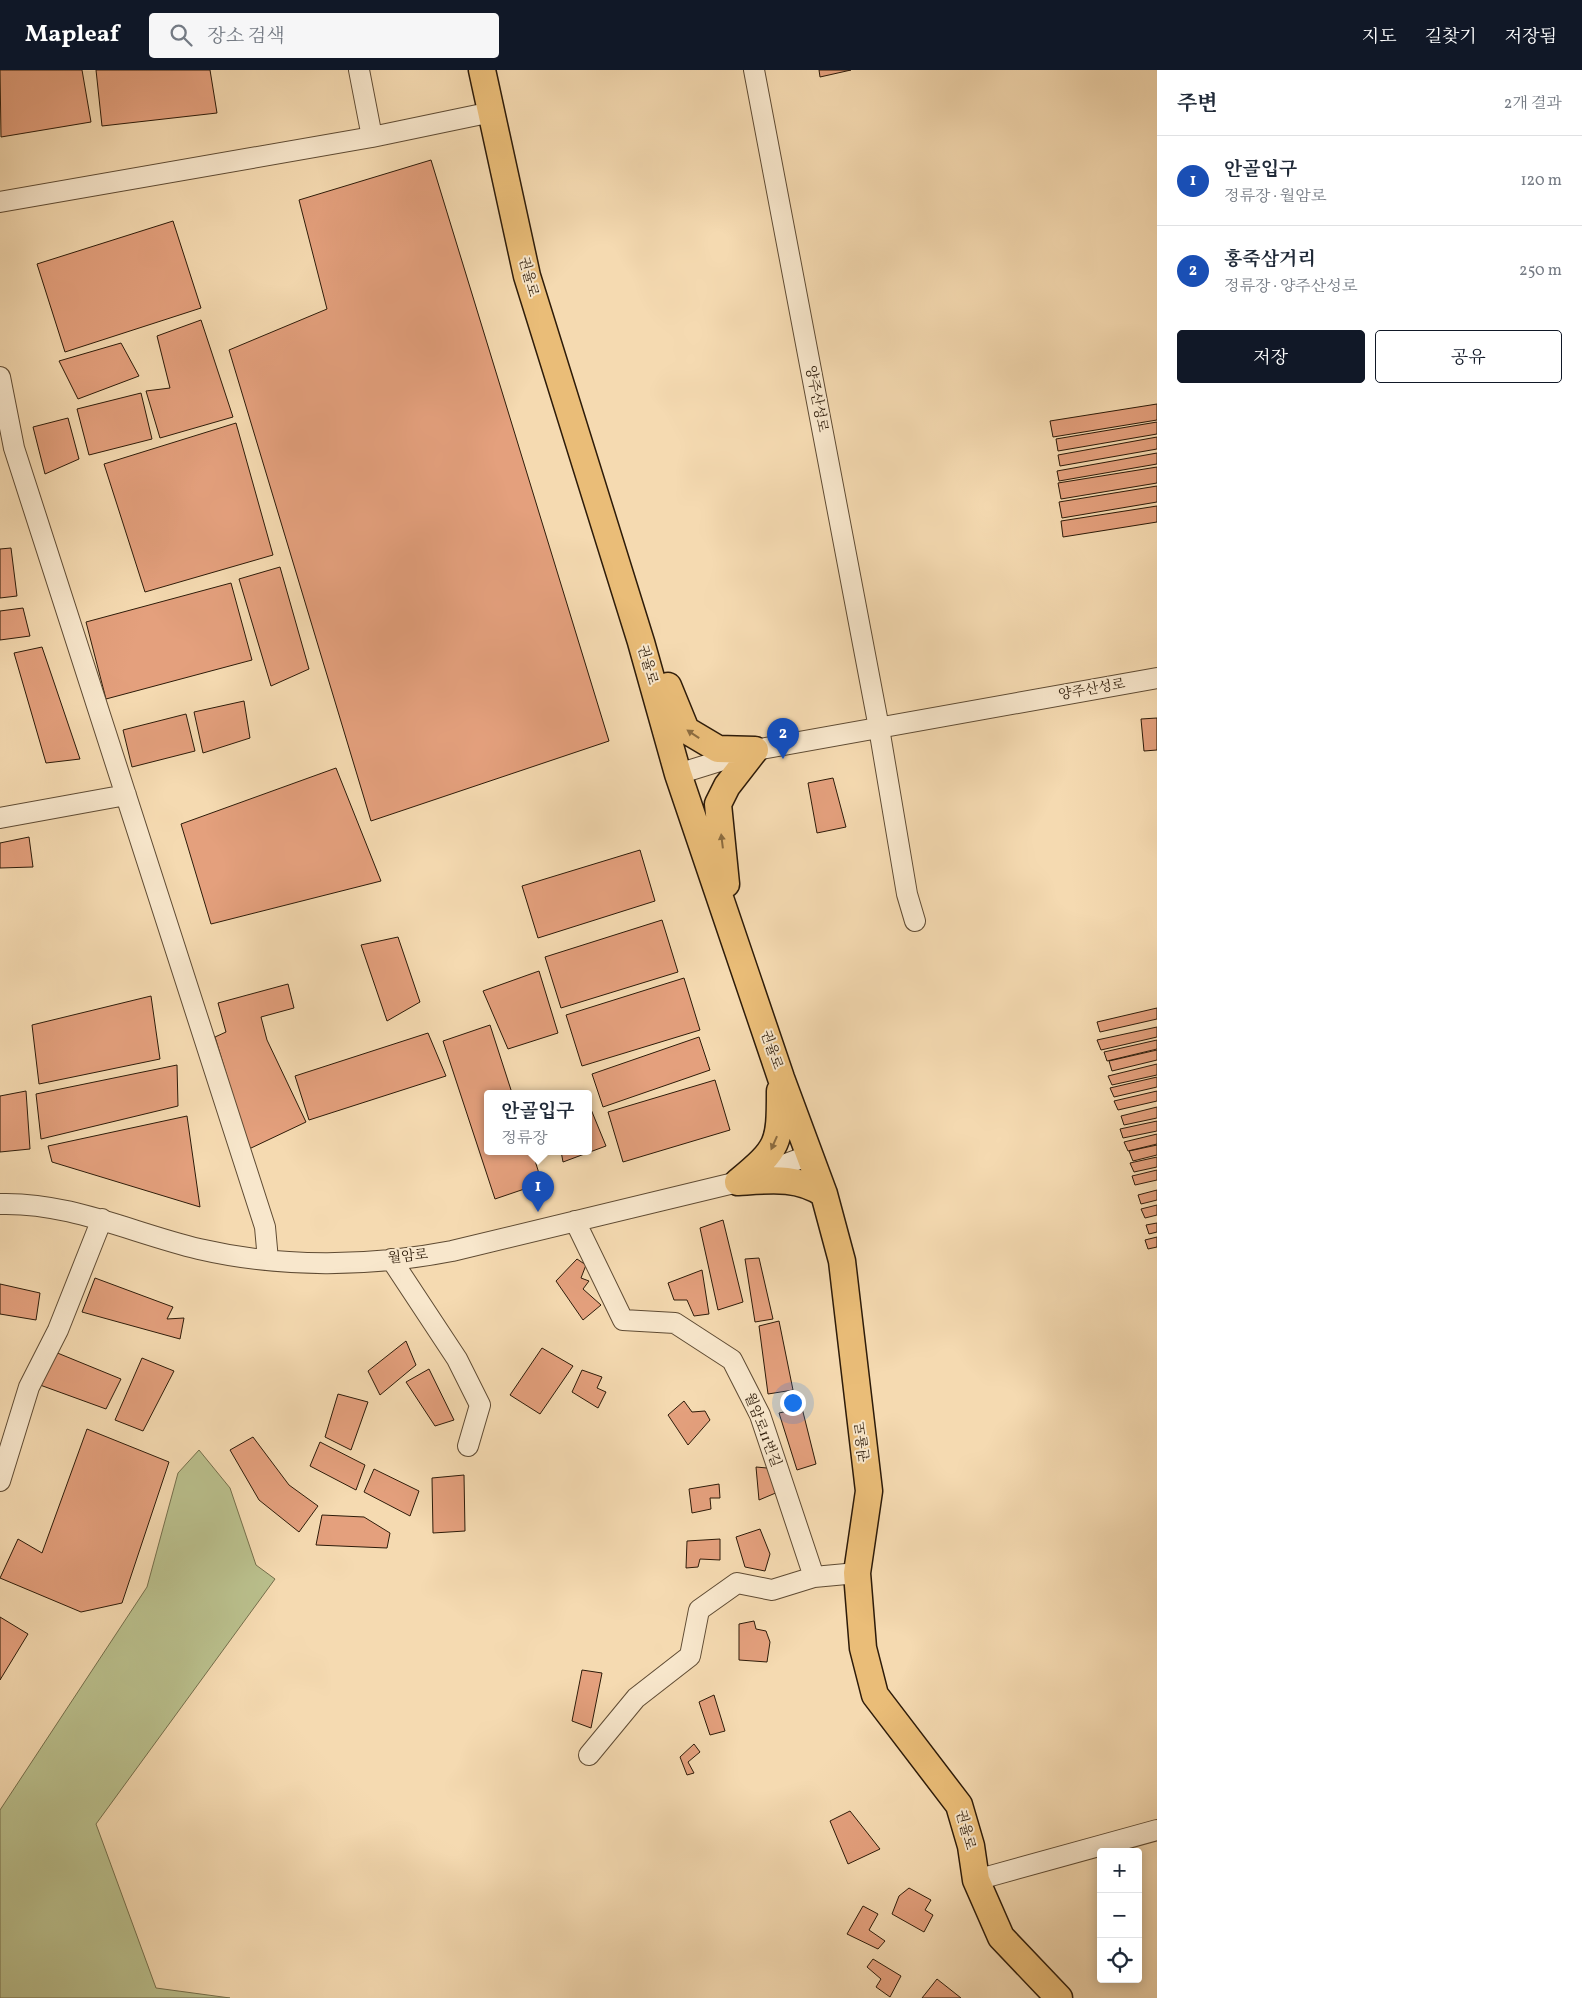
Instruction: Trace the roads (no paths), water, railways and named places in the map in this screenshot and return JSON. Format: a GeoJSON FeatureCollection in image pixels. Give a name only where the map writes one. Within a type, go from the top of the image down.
{"type":"FeatureCollection","features":[{"type":"Feature","properties":{"kind":"main road","name":"권율로"},"geometry":{"type":"LineString","coordinates":[[482,70],[527,276],[641,642],[678,774],[781,1078],[824,1194],[842,1261],[869,1491],[857,1573],[863,1648],[875,1695],[959,1805],[971,1846],[976,1880],[1001,1937],[1058,1998]]}},
{"type":"Feature","properties":{"kind":"main road"},"geometry":{"type":"LineString","coordinates":[[641,642],[661,668],[686,730],[718,749],[755,750]]}},
{"type":"Feature","properties":{"kind":"main road"},"geometry":{"type":"LineString","coordinates":[[729,924],[718,804],[727,786],[755,750]]}},
{"type":"Feature","properties":{"kind":"main road"},"geometry":{"type":"LineString","coordinates":[[738,1182],[762,1162],[776,1144],[780,1122],[781,1078]]}},
{"type":"Feature","properties":{"kind":"main road"},"geometry":{"type":"LineString","coordinates":[[738,1182],[790,1180],[811,1185],[824,1194]]}},
{"type":"Feature","properties":{"kind":"street"},"geometry":{"type":"LineString","coordinates":[[359,70],[372,137]]}},
{"type":"Feature","properties":{"kind":"street","name":"양주산성로"},"geometry":{"type":"LineString","coordinates":[[754,70],[879,728]]}},
{"type":"Feature","properties":{"kind":"street"},"geometry":{"type":"LineString","coordinates":[[0,202],[372,137],[492,112]]}},
{"type":"Feature","properties":{"kind":"street"},"geometry":{"type":"LineString","coordinates":[[0,378],[14,448],[265,1227],[268,1260]]}},
{"type":"Feature","properties":{"kind":"street","name":"양주산성로"},"geometry":{"type":"LineString","coordinates":[[678,774],[755,750],[1157,678]]}},
{"type":"Feature","properties":{"kind":"street"},"geometry":{"type":"LineString","coordinates":[[879,728],[907,894],[915,920]]}},
{"type":"Feature","properties":{"kind":"street"},"geometry":{"type":"LineString","coordinates":[[0,818],[126,795]]}},
{"type":"Feature","properties":{"kind":"street","name":"월암로"},"geometry":{"type":"LineString","coordinates":[[0,1204],[45,1206],[102,1220],[198,1248],[268,1260],[336,1262],[391,1260],[418,1258],[452,1251],[738,1182],[810,1156]]}},
{"type":"Feature","properties":{"kind":"street"},"geometry":{"type":"LineString","coordinates":[[0,1481],[29,1387],[58,1330],[102,1220]]}},
{"type":"Feature","properties":{"kind":"street","name":"월암로11번길"},"geometry":{"type":"LineString","coordinates":[[575,1221],[623,1320],[675,1323],[732,1360],[760,1415],[814,1576]]}},
{"type":"Feature","properties":{"kind":"street"},"geometry":{"type":"LineString","coordinates":[[391,1260],[457,1358],[480,1405],[468,1446]]}},
{"type":"Feature","properties":{"kind":"street"},"geometry":{"type":"LineString","coordinates":[[589,1755],[636,1698],[690,1656],[699,1610],[736,1583],[772,1590],[814,1576],[857,1573]]}},
{"type":"Feature","properties":{"kind":"street"},"geometry":{"type":"LineString","coordinates":[[976,1880],[1157,1830]]}},
{"type":"Feature","properties":{"kind":"place","name":"홍죽삼거리"},"geometry":{"type":"Point","coordinates":[783,759]}},
{"type":"Feature","properties":{"kind":"place","name":"안골입구"},"geometry":{"type":"Point","coordinates":[538,1212]}}]}
